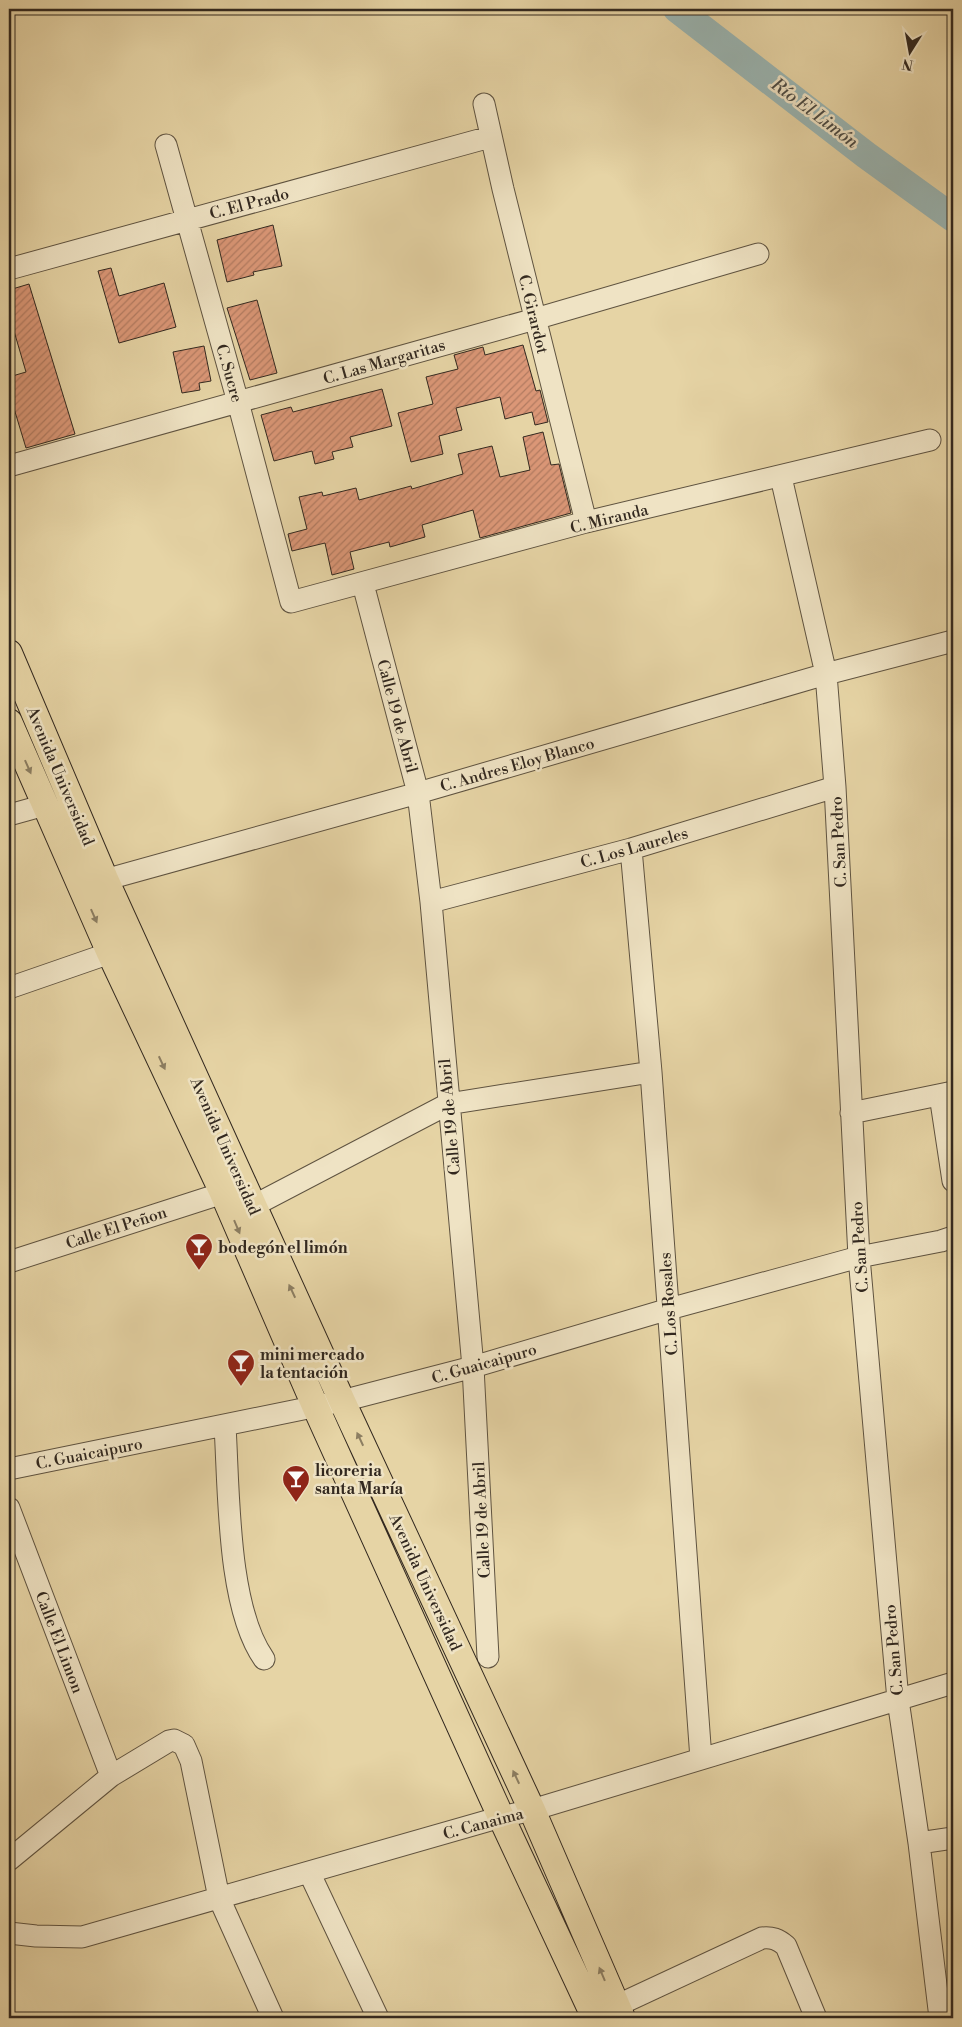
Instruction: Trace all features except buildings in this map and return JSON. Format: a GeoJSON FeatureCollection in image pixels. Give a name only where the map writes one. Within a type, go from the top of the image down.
{"type":"FeatureCollection","features":[{"type":"Feature","properties":{"kind":"main road","name":"Avenida Universidad"},"geometry":{"type":"LineString","coordinates":[[9,653],[93,883],[110,953],[223,1193],[316,1408],[501,1817],[611,2014]]}},
{"type":"Feature","properties":{"kind":"main road","name":"Avenida Universidad"},"geometry":{"type":"LineString","coordinates":[[9,722],[45,804],[93,883],[134,942],[342,1402],[532,1810],[611,2014]]}},
{"type":"Feature","properties":{"kind":"street","name":"C. Girardot"},"geometry":{"type":"LineString","coordinates":[[484,104],[490,137],[586,522]]}},
{"type":"Feature","properties":{"kind":"street","name":"C. El Prado"},"geometry":{"type":"LineString","coordinates":[[9,268],[490,137]]}},
{"type":"Feature","properties":{"kind":"street","name":"C. Sucre"},"geometry":{"type":"LineString","coordinates":[[166,145],[238,402],[290,602]]}},
{"type":"Feature","properties":{"kind":"street","name":"C. Las Margaritas"},"geometry":{"type":"LineString","coordinates":[[9,466],[535,319],[758,254]]}},
{"type":"Feature","properties":{"kind":"street","name":"C. Miranda"},"geometry":{"type":"LineString","coordinates":[[290,602],[363,584],[586,522],[782,477],[930,440]]}},
{"type":"Feature","properties":{"kind":"street","name":"C. San Pedro"},"geometry":{"type":"LineString","coordinates":[[782,477],[826,674],[835,787],[859,1257],[898,1700],[919,1843],[940,2018]]}},
{"type":"Feature","properties":{"kind":"street","name":"Calle 19 de Abril"},"geometry":{"type":"LineString","coordinates":[[363,584],[418,793],[431,902],[473,1367],[488,1657]]}},
{"type":"Feature","properties":{"kind":"street","name":"C. Andres Eloy Blanco"},"geometry":{"type":"LineString","coordinates":[[93,883],[418,793],[826,674],[953,641]]}},
{"type":"Feature","properties":{"kind":"street","name":"C. Los Laureles"},"geometry":{"type":"LineString","coordinates":[[431,902],[631,849],[835,787]]}},
{"type":"Feature","properties":{"kind":"street"},"geometry":{"type":"LineString","coordinates":[[9,815],[45,804]]}},
{"type":"Feature","properties":{"kind":"street","name":"C. Los Rosales"},"geometry":{"type":"LineString","coordinates":[[631,849],[652,1072],[701,1759]]}},
{"type":"Feature","properties":{"kind":"street"},"geometry":{"type":"LineString","coordinates":[[9,988],[110,953],[134,942]]}},
{"type":"Feature","properties":{"kind":"street"},"geometry":{"type":"LineString","coordinates":[[253,1206],[448,1104],[652,1072]]}},
{"type":"Feature","properties":{"kind":"street"},"geometry":{"type":"LineString","coordinates":[[851,1113],[947,1094],[953,1181]]}},
{"type":"Feature","properties":{"kind":"street","name":"Calle El Peñon"},"geometry":{"type":"LineString","coordinates":[[9,1262],[223,1193]]}},
{"type":"Feature","properties":{"kind":"street","name":"C. Guaicaipuro"},"geometry":{"type":"LineString","coordinates":[[9,1469],[342,1402],[473,1367],[669,1309],[859,1257],[953,1237]]}},
{"type":"Feature","properties":{"kind":"street"},"geometry":{"type":"LineString","coordinates":[[225,1426],[232,1534],[240,1597],[252,1639],[264,1660]]}},
{"type":"Feature","properties":{"kind":"street","name":"Calle El Limon"},"geometry":{"type":"LineString","coordinates":[[9,1508],[111,1776]]}},
{"type":"Feature","properties":{"kind":"street","name":"C. Canaima"},"geometry":{"type":"LineString","coordinates":[[9,1933],[36,1936],[82,1937],[501,1817],[532,1810],[953,1683]]}},
{"type":"Feature","properties":{"kind":"street"},"geometry":{"type":"LineString","coordinates":[[9,1860],[111,1776],[168,1741],[174,1740],[184,1745],[191,1761],[219,1898],[273,2018]]}},
{"type":"Feature","properties":{"kind":"street"},"geometry":{"type":"LineString","coordinates":[[919,1843],[953,1838]]}},
{"type":"Feature","properties":{"kind":"street"},"geometry":{"type":"LineString","coordinates":[[309,1872],[378,2018]]}},
{"type":"Feature","properties":{"kind":"street"},"geometry":{"type":"LineString","coordinates":[[611,2014],[762,1938],[771,1938],[780,1940],[786,1946],[816,2018]]}},
{"type":"Feature","properties":{"kind":"waterway","name":"Río El Limón"},"geometry":{"type":"LineString","coordinates":[[677,9],[866,155],[953,218]]}},
{"type":"Feature","properties":{"kind":"place","name":"bodegón el limón"},"geometry":{"type":"Point","coordinates":[199,1271]}},
{"type":"Feature","properties":{"kind":"place","name":"mini mercado la tentación"},"geometry":{"type":"Point","coordinates":[241,1387]}},
{"type":"Feature","properties":{"kind":"place","name":"licoreria santa María"},"geometry":{"type":"Point","coordinates":[296,1503]}}]}
